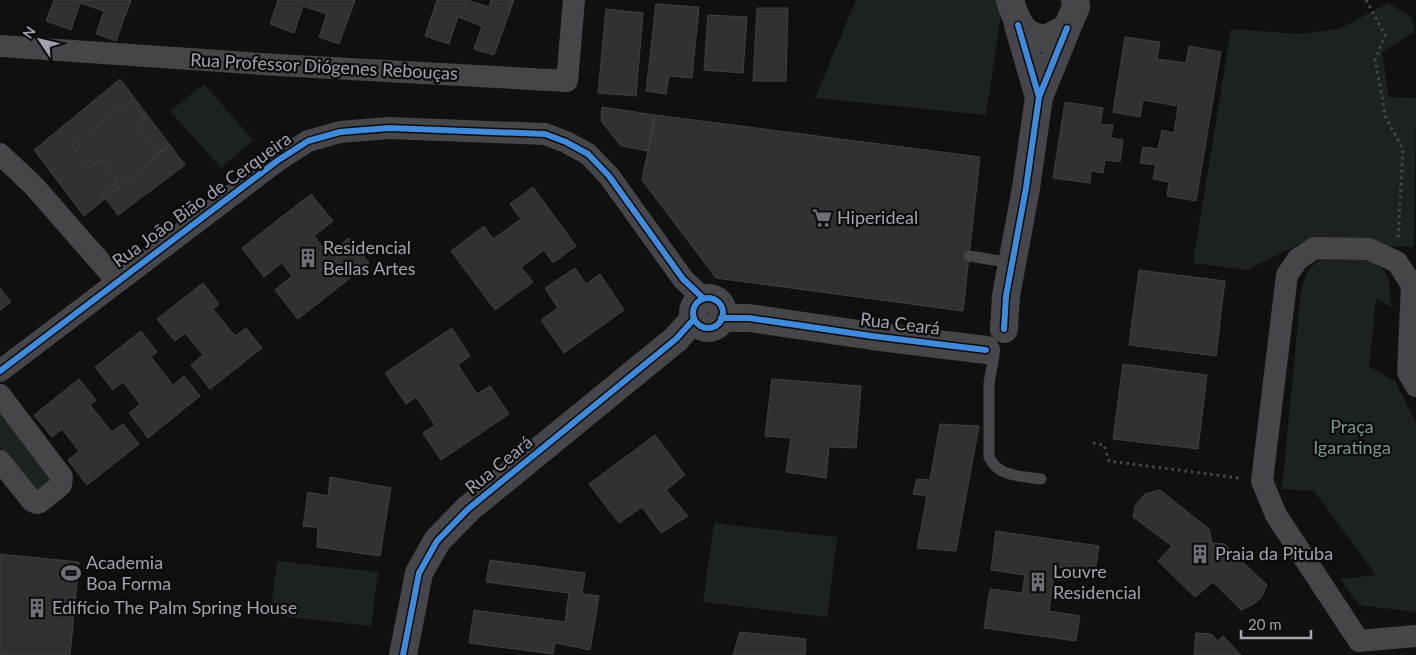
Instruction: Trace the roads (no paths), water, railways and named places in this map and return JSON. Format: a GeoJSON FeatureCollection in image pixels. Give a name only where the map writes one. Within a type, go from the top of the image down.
{"type":"FeatureCollection","features":[{"type":"Feature","properties":{"kind":"street","name":"Rua Professor Diógenes Rebouças"},"geometry":{"type":"LineString","coordinates":[[0,46],[277,65],[566,81],[574,0]]}},
{"type":"Feature","properties":{"kind":"street"},"geometry":{"type":"LineString","coordinates":[[1014,12],[1033,36],[1047,38],[1077,9]]}},
{"type":"Feature","properties":{"kind":"street"},"geometry":{"type":"LineString","coordinates":[[987,342],[1006,296],[1026,188],[1039,96],[1077,9]]}},
{"type":"Feature","properties":{"kind":"street"},"geometry":{"type":"LineString","coordinates":[[1014,12],[1039,96]]}},
{"type":"Feature","properties":{"kind":"street","name":"Rua João Bião de Cerqueira"},"geometry":{"type":"LineString","coordinates":[[0,372],[277,161],[308,141],[340,132],[389,128],[545,134],[566,142],[588,154],[609,176],[706,312]]}},
{"type":"Feature","properties":{"kind":"street"},"geometry":{"type":"LineString","coordinates":[[0,154],[33,185],[117,281]]}},
{"type":"Feature","properties":{"kind":"street"},"geometry":{"type":"LineString","coordinates":[[1416,386],[1408,372],[1412,285],[1397,262],[1369,249],[1315,248],[1298,259],[1287,275],[1262,481],[1276,515],[1358,648],[1416,636]]}},
{"type":"Feature","properties":{"kind":"street","name":"Rua Ceará"},"geometry":{"type":"LineString","coordinates":[[403,655],[419,573],[438,541],[468,509],[676,339],[706,312],[987,342]]}},
{"type":"Feature","properties":{"kind":"street"},"geometry":{"type":"LineString","coordinates":[[0,395],[62,477],[61,485],[40,502],[36,503],[32,501],[0,461]]}},
{"type":"Feature","properties":{"kind":"lane"},"geometry":{"type":"LineString","coordinates":[[969,256],[1012,263]]}},
{"type":"Feature","properties":{"kind":"lane"},"geometry":{"type":"LineString","coordinates":[[987,342],[989,457],[993,466],[1002,472],[1041,479]]}},
{"type":"Feature","properties":{"kind":"place","name":"Hiperideal"},"geometry":{"type":"Point","coordinates":[822,218]}},
{"type":"Feature","properties":{"kind":"place","name":"Residencial Bellas Artes"},"geometry":{"type":"Point","coordinates":[308,258]}},
{"type":"Feature","properties":{"kind":"place","name":"Praia da Pituba"},"geometry":{"type":"Point","coordinates":[1200,554]}},
{"type":"Feature","properties":{"kind":"place","name":"Academia Boa Forma"},"geometry":{"type":"Point","coordinates":[71,573]}},
{"type":"Feature","properties":{"kind":"place","name":"Louvre Residencial"},"geometry":{"type":"Point","coordinates":[1038,582]}},
{"type":"Feature","properties":{"kind":"place","name":"Edifício The Palm Spring House"},"geometry":{"type":"Point","coordinates":[37,608]}},
{"type":"Feature","properties":{"kind":"park label","name":"Praça Igaratinga"},"geometry":{"type":"Point","coordinates":[1352,437]}}]}
